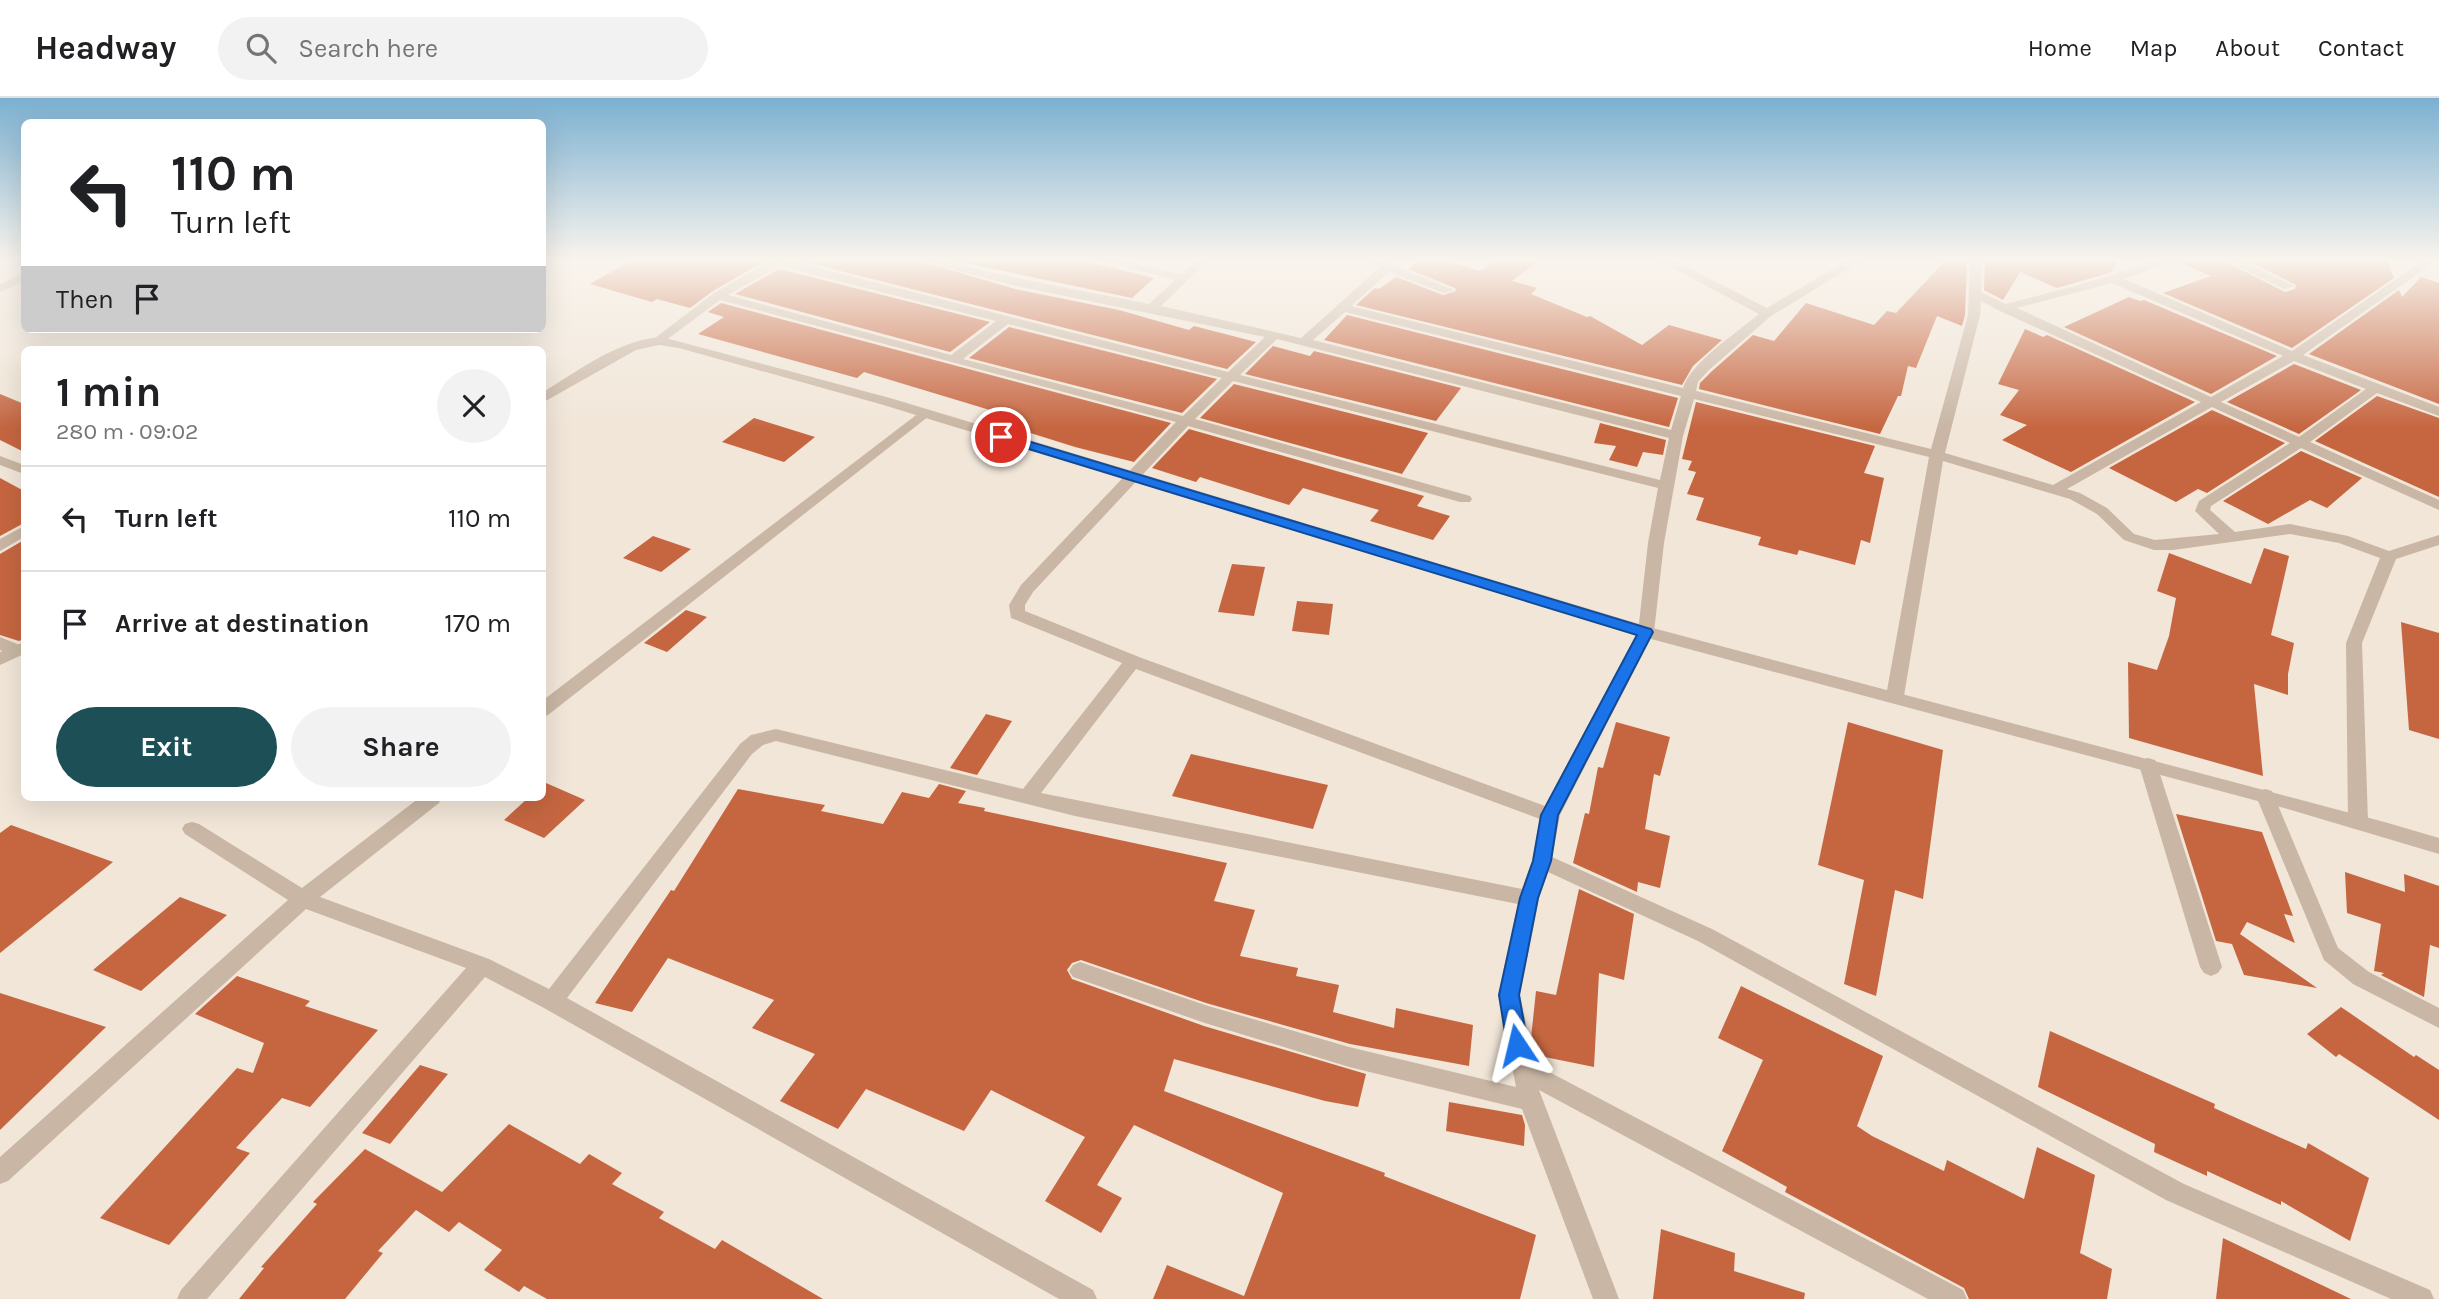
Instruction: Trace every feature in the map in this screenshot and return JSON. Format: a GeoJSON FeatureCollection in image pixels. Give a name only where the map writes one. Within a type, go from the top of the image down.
{"type":"FeatureCollection","features":[{"type":"Feature","properties":{"kind":"street"},"geometry":{"type":"LineString","coordinates":[[546,397],[612,357],[657,341],[691,316]]}},
{"type":"Feature","properties":{"kind":"street"},"geometry":{"type":"LineString","coordinates":[[792,316],[1183,420],[1465,499]]}},
{"type":"Feature","properties":{"kind":"street"},"geometry":{"type":"LineString","coordinates":[[999,316],[1228,377],[1666,486]]}},
{"type":"Feature","properties":{"kind":"street"},"geometry":{"type":"LineString","coordinates":[[1188,316],[1304,342],[1676,436]]}},
{"type":"Feature","properties":{"kind":"street"},"geometry":{"type":"LineString","coordinates":[[1304,342],[1335,316]]}},
{"type":"Feature","properties":{"kind":"street"},"geometry":{"type":"LineString","coordinates":[[1376,316],[1937,455],[2075,496],[2102,511],[2129,537],[2154,545],[2291,529],[2317,532],[2389,556],[2439,540]]}},
{"type":"Feature","properties":{"kind":"street"},"geometry":{"type":"LineString","coordinates":[[1606,1299],[1530,1101],[1509,995],[1529,898],[1542,861],[1550,815],[1646,632],[1656,543],[1676,436],[1687,394],[1692,381],[1704,367],[1763,316]]}},
{"type":"Feature","properties":{"kind":"street"},"geometry":{"type":"LineString","coordinates":[[1895,696],[1937,455],[1974,316]]}},
{"type":"Feature","properties":{"kind":"street"},"geometry":{"type":"LineString","coordinates":[[2022,316],[2439,506]]}},
{"type":"Feature","properties":{"kind":"street"},"geometry":{"type":"LineString","coordinates":[[2200,316],[2293,356],[2439,412]]}},
{"type":"Feature","properties":{"kind":"street"},"geometry":{"type":"LineString","coordinates":[[2052,491],[2293,356],[2350,316]]}},
{"type":"Feature","properties":{"kind":"street"},"geometry":{"type":"LineString","coordinates":[[953,360],[1007,318]]}},
{"type":"Feature","properties":{"kind":"street"},"geometry":{"type":"LineString","coordinates":[[1274,335],[1183,420],[1129,476],[1027,589],[1017,605],[1017,614],[1133,661],[1550,815]]}},
{"type":"Feature","properties":{"kind":"street"},"geometry":{"type":"LineString","coordinates":[[657,341],[680,344],[924,413],[1646,632],[1764,660],[2358,821],[2439,846]]}},
{"type":"Feature","properties":{"kind":"street"},"geometry":{"type":"LineString","coordinates":[[2232,537],[2202,511],[2204,504],[2300,443],[2377,387]]}},
{"type":"Feature","properties":{"kind":"street"},"geometry":{"type":"LineString","coordinates":[[546,709],[924,413]]}},
{"type":"Feature","properties":{"kind":"street"},"geometry":{"type":"LineString","coordinates":[[0,460],[21,469]]}},
{"type":"Feature","properties":{"kind":"street"},"geometry":{"type":"LineString","coordinates":[[0,546],[21,533]]}},
{"type":"Feature","properties":{"kind":"street"},"geometry":{"type":"LineString","coordinates":[[2358,821],[2354,643],[2389,556]]}},
{"type":"Feature","properties":{"kind":"street"},"geometry":{"type":"LineString","coordinates":[[0,659],[13,647]]}},
{"type":"Feature","properties":{"kind":"street"},"geometry":{"type":"LineString","coordinates":[[1027,798],[1133,661]]}},
{"type":"Feature","properties":{"kind":"street"},"geometry":{"type":"LineString","coordinates":[[552,1001],[746,749],[757,740],[776,735],[1027,798],[1529,898]]}},
{"type":"Feature","properties":{"kind":"street"},"geometry":{"type":"LineString","coordinates":[[2148,765],[2211,967]]}},
{"type":"Feature","properties":{"kind":"street"},"geometry":{"type":"LineString","coordinates":[[2265,796],[2319,932],[2331,954],[2361,978],[2439,1019]]}},
{"type":"Feature","properties":{"kind":"street"},"geometry":{"type":"LineString","coordinates":[[0,1173],[303,899],[428,801]]}},
{"type":"Feature","properties":{"kind":"street"},"geometry":{"type":"LineString","coordinates":[[192,830],[303,899],[482,965],[552,1001],[1076,1297]]}},
{"type":"Feature","properties":{"kind":"street"},"geometry":{"type":"LineString","coordinates":[[1542,861],[1705,935],[2175,1192],[2421,1299]]}},
{"type":"Feature","properties":{"kind":"street"},"geometry":{"type":"LineString","coordinates":[[190,1299],[482,965]]}},
{"type":"Feature","properties":{"kind":"street"},"geometry":{"type":"LineString","coordinates":[[1080,971],[1205,1014],[1349,1057],[1530,1101]]}},
{"type":"Feature","properties":{"kind":"street"},"geometry":{"type":"LineString","coordinates":[[1522,1069],[1954,1299]]}},
{"type":"Feature","properties":{"kind":"building"},"geometry":{"type":"Polygon","coordinates":[[[721,316],[770,316],[1171,423],[1134,462],[1011,427],[1020,419],[864,372],[857,378],[698,334],[724,317],[721,316]]]}},
{"type":"Feature","properties":{"kind":"building"},"geometry":{"type":"Polygon","coordinates":[[[817,316],[966,316],[990,322],[950,352],[817,316]]]}},
{"type":"Feature","properties":{"kind":"building"},"geometry":{"type":"Polygon","coordinates":[[[1019,316],[1140,316],[1189,330],[1194,326],[1256,342],[1227,369],[1019,316]]]}},
{"type":"Feature","properties":{"kind":"building"},"geometry":{"type":"Polygon","coordinates":[[[1346,316],[1351,316],[1678,398],[1669,427],[1324,340],[1346,316]]]}},
{"type":"Feature","properties":{"kind":"building"},"geometry":{"type":"Polygon","coordinates":[[[1401,316],[1590,316],[1642,345],[1669,325],[1722,340],[1693,366],[1682,385],[1401,316]]]}},
{"type":"Feature","properties":{"kind":"building"},"geometry":{"type":"Polygon","coordinates":[[[1795,316],[1846,316],[1874,325],[1882,316],[1937,316],[1916,368],[1908,366],[1901,396],[1898,396],[1880,434],[1699,389],[1700,383],[1711,372],[1753,335],[1774,341],[1795,316]]]}},
{"type":"Feature","properties":{"kind":"building"},"geometry":{"type":"Polygon","coordinates":[[[1937,316],[1965,316],[1962,326],[1937,316]]]}},
{"type":"Feature","properties":{"kind":"building"},"geometry":{"type":"Polygon","coordinates":[[[2088,316],[2182,316],[2277,356],[2211,394],[2064,327],[2088,316]]]}},
{"type":"Feature","properties":{"kind":"building"},"geometry":{"type":"Polygon","coordinates":[[[2217,316],[2339,316],[2292,348],[2217,316]]]}},
{"type":"Feature","properties":{"kind":"building"},"geometry":{"type":"Polygon","coordinates":[[[2362,316],[2439,316],[2439,404],[2309,354],[2362,316]]]}},
{"type":"Feature","properties":{"kind":"building"},"geometry":{"type":"Polygon","coordinates":[[[1009,327],[1217,379],[1182,413],[969,358],[1009,327]]]}},
{"type":"Feature","properties":{"kind":"building"},"geometry":{"type":"Polygon","coordinates":[[[2025,329],[2043,337],[2047,335],[2195,402],[2071,472],[2002,440],[2027,425],[2000,415],[2019,390],[1998,384],[2025,329]]]}},
{"type":"Feature","properties":{"kind":"building"},"geometry":{"type":"Polygon","coordinates":[[[1273,346],[1310,356],[1314,351],[1461,388],[1436,421],[1245,374],[1273,346]]]}},
{"type":"Feature","properties":{"kind":"building"},"geometry":{"type":"Polygon","coordinates":[[[2294,364],[2361,390],[2299,434],[2227,402],[2294,364]]]}},
{"type":"Feature","properties":{"kind":"building"},"geometry":{"type":"Polygon","coordinates":[[[1234,384],[1428,433],[1402,474],[1200,418],[1234,384]]]}},
{"type":"Feature","properties":{"kind":"building"},"geometry":{"type":"Polygon","coordinates":[[[0,394],[21,403],[21,450],[0,440],[0,394]]]}},
{"type":"Feature","properties":{"kind":"building"},"geometry":{"type":"Polygon","coordinates":[[[2377,396],[2439,418],[2439,497],[2315,441],[2377,396]]]}},
{"type":"Feature","properties":{"kind":"building"},"geometry":{"type":"Polygon","coordinates":[[[1696,402],[1875,446],[1864,473],[1884,478],[1870,543],[1861,540],[1855,565],[1799,550],[1797,555],[1758,545],[1761,537],[1696,520],[1704,498],[1687,494],[1696,472],[1688,470],[1692,461],[1682,459],[1696,402]]]}},
{"type":"Feature","properties":{"kind":"building"},"geometry":{"type":"Polygon","coordinates":[[[2212,410],[2285,443],[2207,493],[2198,489],[2176,502],[2109,468],[2212,410]]]}},
{"type":"Feature","properties":{"kind":"building"},"geometry":{"type":"Polygon","coordinates":[[[754,418],[815,437],[784,462],[722,442],[754,418]]]}},
{"type":"Feature","properties":{"kind":"building"},"geometry":{"type":"Polygon","coordinates":[[[1600,423],[1666,440],[1663,455],[1643,452],[1637,467],[1609,460],[1616,446],[1594,443],[1600,423]]]}},
{"type":"Feature","properties":{"kind":"building"},"geometry":{"type":"Polygon","coordinates":[[[1189,429],[1424,496],[1417,506],[1450,516],[1433,540],[1370,521],[1379,510],[1303,488],[1289,505],[1200,477],[1196,482],[1152,468],[1189,429]]]}},
{"type":"Feature","properties":{"kind":"building"},"geometry":{"type":"Polygon","coordinates":[[[2301,451],[2362,478],[2327,508],[2310,500],[2268,524],[2223,501],[2301,451]]]}},
{"type":"Feature","properties":{"kind":"building"},"geometry":{"type":"Polygon","coordinates":[[[0,478],[21,489],[21,525],[0,536],[0,478]]]}},
{"type":"Feature","properties":{"kind":"building"},"geometry":{"type":"Polygon","coordinates":[[[653,536],[691,549],[661,572],[623,558],[653,536]]]}},
{"type":"Feature","properties":{"kind":"building"},"geometry":{"type":"Polygon","coordinates":[[[21,542],[19,641],[0,635],[0,554],[21,542]]]}},
{"type":"Feature","properties":{"kind":"building"},"geometry":{"type":"Polygon","coordinates":[[[2264,548],[2289,556],[2271,635],[2294,643],[2288,674],[2288,695],[2254,684],[2263,776],[2129,738],[2128,662],[2157,670],[2169,636],[2176,598],[2157,591],[2169,553],[2251,584],[2264,548]]]}},
{"type":"Feature","properties":{"kind":"building"},"geometry":{"type":"Polygon","coordinates":[[[1232,564],[1265,567],[1254,616],[1218,612],[1232,564]]]}},
{"type":"Feature","properties":{"kind":"building"},"geometry":{"type":"Polygon","coordinates":[[[1297,601],[1333,604],[1329,635],[1292,631],[1297,601]]]}},
{"type":"Feature","properties":{"kind":"building"},"geometry":{"type":"Polygon","coordinates":[[[686,610],[707,617],[667,652],[644,643],[686,610]]]}},
{"type":"Feature","properties":{"kind":"building"},"geometry":{"type":"Polygon","coordinates":[[[2401,622],[2439,633],[2439,739],[2409,730],[2401,622]]]}},
{"type":"Feature","properties":{"kind":"building"},"geometry":{"type":"Polygon","coordinates":[[[986,714],[1012,721],[977,775],[950,768],[986,714]]]}},
{"type":"Feature","properties":{"kind":"building"},"geometry":{"type":"Polygon","coordinates":[[[1616,722],[1670,737],[1660,776],[1654,774],[1645,829],[1670,836],[1660,888],[1638,882],[1637,892],[1573,863],[1585,813],[1589,814],[1598,767],[1603,768],[1616,722]]]}},
{"type":"Feature","properties":{"kind":"building"},"geometry":{"type":"Polygon","coordinates":[[[1848,722],[1943,750],[1923,899],[1895,890],[1876,996],[1844,984],[1864,880],[1818,865],[1848,722]]]}},
{"type":"Feature","properties":{"kind":"building"},"geometry":{"type":"Polygon","coordinates":[[[1191,754],[1328,785],[1313,829],[1172,796],[1191,754]]]}},
{"type":"Feature","properties":{"kind":"building"},"geometry":{"type":"Polygon","coordinates":[[[546,783],[585,800],[544,838],[504,820],[525,801],[546,801],[546,783]]]}},
{"type":"Feature","properties":{"kind":"building"},"geometry":{"type":"Polygon","coordinates":[[[939,784],[966,791],[958,803],[985,808],[984,811],[1227,863],[1214,901],[1255,910],[1240,956],[1298,968],[1296,976],[1339,985],[1333,1012],[1394,1028],[1396,1008],[1473,1025],[1469,1066],[1350,1044],[1206,1003],[1081,960],[1072,963],[1067,970],[1072,979],[1204,1026],[1366,1074],[1358,1107],[1325,1101],[1174,1059],[1164,1091],[1385,1173],[1384,1176],[1536,1235],[1520,1299],[1153,1299],[1167,1265],[1244,1296],[1283,1193],[1134,1125],[1097,1185],[1122,1198],[1101,1233],[1045,1201],[1085,1137],[991,1090],[964,1131],[866,1089],[838,1129],[780,1101],[815,1054],[752,1028],[774,1000],[668,958],[632,1012],[595,1003],[671,890],[674,891],[738,789],[825,805],[821,811],[883,824],[902,792],[929,798],[939,784]]]}},
{"type":"Feature","properties":{"kind":"building"},"geometry":{"type":"Polygon","coordinates":[[[2176,814],[2262,832],[2293,916],[2284,914],[2295,943],[2247,922],[2240,934],[2317,988],[2244,975],[2232,944],[2216,941],[2176,814]]]}},
{"type":"Feature","properties":{"kind":"building"},"geometry":{"type":"Polygon","coordinates":[[[11,825],[113,862],[0,953],[0,833],[11,825]]]}},
{"type":"Feature","properties":{"kind":"building"},"geometry":{"type":"Polygon","coordinates":[[[2345,872],[2405,892],[2404,874],[2439,886],[2439,948],[2430,945],[2424,997],[2381,975],[2384,973],[2374,971],[2381,924],[2347,913],[2345,872]]]}},
{"type":"Feature","properties":{"kind":"building"},"geometry":{"type":"Polygon","coordinates":[[[1579,889],[1634,914],[1624,980],[1599,973],[1594,1067],[1535,1055],[1531,1038],[1536,991],[1556,995],[1579,889]]]}},
{"type":"Feature","properties":{"kind":"building"},"geometry":{"type":"Polygon","coordinates":[[[180,897],[227,915],[141,991],[93,970],[180,897]]]}},
{"type":"Feature","properties":{"kind":"building"},"geometry":{"type":"Polygon","coordinates":[[[237,976],[310,1001],[305,1006],[378,1030],[310,1107],[282,1098],[236,1148],[250,1153],[169,1245],[100,1218],[237,1068],[253,1073],[264,1043],[195,1014],[237,976]]]}},
{"type":"Feature","properties":{"kind":"building"},"geometry":{"type":"Polygon","coordinates":[[[1741,986],[1883,1056],[1857,1126],[1872,1136],[1944,1171],[1947,1160],[2024,1199],[2037,1147],[2095,1175],[2080,1253],[2112,1269],[2107,1299],[1969,1299],[1964,1288],[1785,1192],[1787,1187],[1722,1151],[1763,1060],[1718,1038],[1741,986]]]}},
{"type":"Feature","properties":{"kind":"building"},"geometry":{"type":"Polygon","coordinates":[[[0,993],[106,1027],[0,1130],[0,993]]]}},
{"type":"Feature","properties":{"kind":"building"},"geometry":{"type":"Polygon","coordinates":[[[2341,1007],[2414,1057],[2416,1055],[2439,1070],[2439,1120],[2339,1054],[2336,1057],[2307,1034],[2341,1007]]]}},
{"type":"Feature","properties":{"kind":"building"},"geometry":{"type":"Polygon","coordinates":[[[2050,1031],[2215,1104],[2214,1108],[2306,1149],[2308,1143],[2369,1178],[2350,1241],[2281,1201],[2281,1205],[2207,1171],[2207,1176],[2154,1152],[2155,1144],[2038,1087],[2050,1031]]]}},
{"type":"Feature","properties":{"kind":"building"},"geometry":{"type":"Polygon","coordinates":[[[420,1065],[448,1074],[390,1144],[362,1133],[420,1065]]]}},
{"type":"Feature","properties":{"kind":"building"},"geometry":{"type":"Polygon","coordinates":[[[1449,1102],[1522,1115],[1525,1125],[1524,1146],[1446,1131],[1449,1102]]]}},
{"type":"Feature","properties":{"kind":"building"},"geometry":{"type":"Polygon","coordinates":[[[509,1124],[580,1164],[589,1154],[622,1173],[612,1184],[664,1212],[659,1218],[715,1249],[722,1240],[823,1299],[547,1299],[524,1286],[519,1292],[484,1270],[502,1250],[459,1222],[449,1232],[416,1210],[378,1251],[383,1253],[345,1299],[239,1299],[264,1268],[261,1267],[317,1204],[313,1202],[365,1149],[442,1192],[509,1124]]]}},
{"type":"Feature","properties":{"kind":"building"},"geometry":{"type":"Polygon","coordinates":[[[1661,1229],[1735,1253],[1734,1271],[1805,1293],[1804,1299],[1653,1299],[1661,1229]]]}},
{"type":"Feature","properties":{"kind":"building"},"geometry":{"type":"Polygon","coordinates":[[[2223,1238],[2351,1299],[2216,1299],[2223,1238]]]}},
{"type":"Feature","properties":{"kind":"route"},"geometry":{"type":"LineString","coordinates":[[1001,437],[1646,632],[1550,815],[1542,861],[1529,898],[1509,995],[1517,1045]]}}]}
